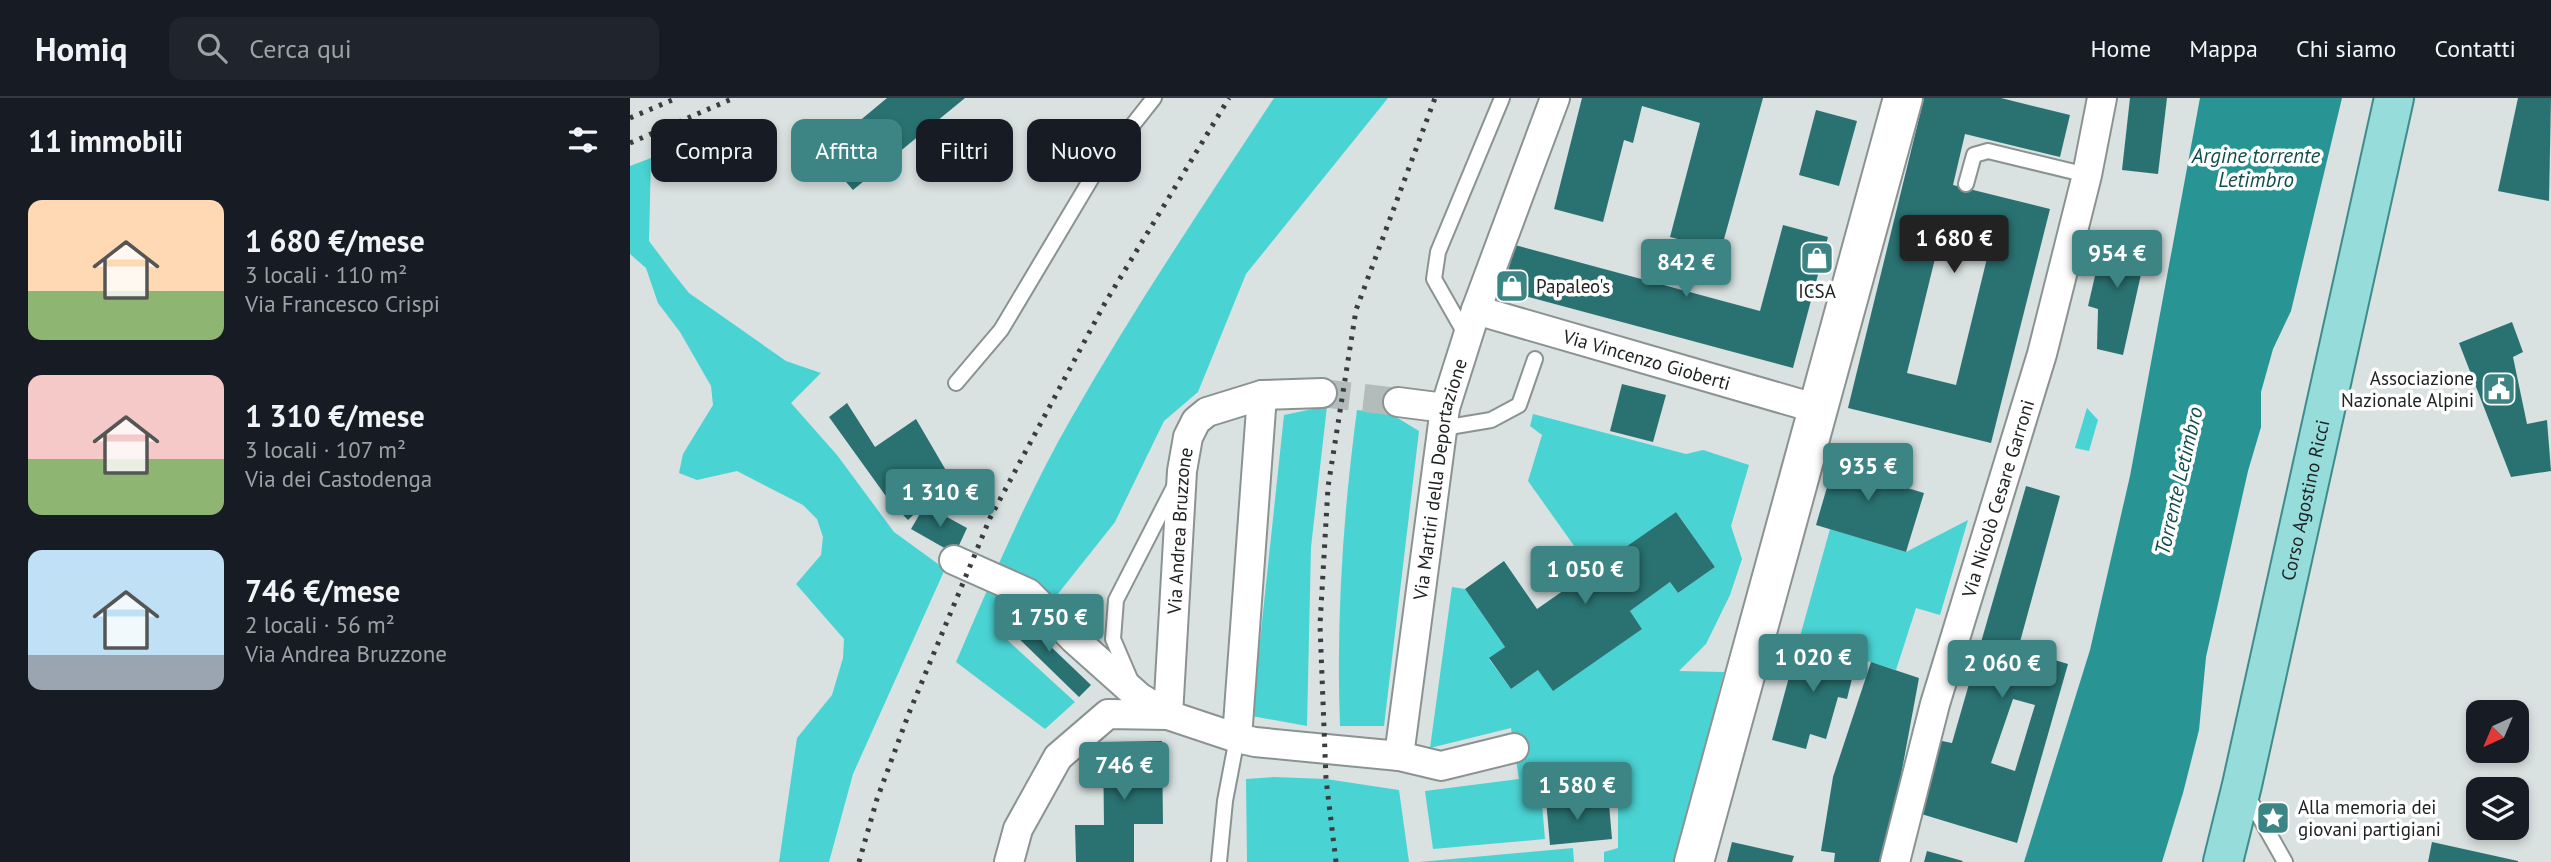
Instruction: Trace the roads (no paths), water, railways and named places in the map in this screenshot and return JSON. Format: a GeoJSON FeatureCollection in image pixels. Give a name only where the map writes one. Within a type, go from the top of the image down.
{"type":"FeatureCollection","features":[{"type":"Feature","properties":{"kind":"main road","name":"Corso Agostino Ricci"},"geometry":{"type":"LineString","coordinates":[[2225,852],[2394,98]]}},
{"type":"Feature","properties":{"kind":"street","name":"Via Martiri della Deportazione"},"geometry":{"type":"LineString","coordinates":[[1399,756],[1444,418],[1476,310],[1555,98]]}},
{"type":"Feature","properties":{"kind":"street"},"geometry":{"type":"LineString","coordinates":[[1693,862],[1903,98]]}},
{"type":"Feature","properties":{"kind":"street","name":"Via Nicolò Cesare Garroni"},"geometry":{"type":"LineString","coordinates":[[1895,862],[1935,704],[2042,354],[2087,175],[2095,100]]}},
{"type":"Feature","properties":{"kind":"street","name":"Via Vincenzo Gioberti"},"geometry":{"type":"LineString","coordinates":[[1476,310],[1818,409]]}},
{"type":"Feature","properties":{"kind":"street","name":"Via Andrea Bruzzone"},"geometry":{"type":"LineString","coordinates":[[1168,715],[1182,471],[1188,437],[1196,421],[1207,412],[1262,395],[1322,393]]}},
{"type":"Feature","properties":{"kind":"street"},"geometry":{"type":"LineString","coordinates":[[1237,738],[1262,395]]}},
{"type":"Feature","properties":{"kind":"street"},"geometry":{"type":"LineString","coordinates":[[1398,402],[1444,418]]}},
{"type":"Feature","properties":{"kind":"street"},"geometry":{"type":"LineString","coordinates":[[954,560],[1028,593],[1074,639],[1139,697],[1168,715],[1237,738],[1399,756],[1441,766],[1514,748]]}},
{"type":"Feature","properties":{"kind":"street"},"geometry":{"type":"LineString","coordinates":[[1010,862],[1017,829],[1058,757],[1108,714],[1168,715]]}},
{"type":"Feature","properties":{"kind":"lane"},"geometry":{"type":"LineString","coordinates":[[956,383],[1001,330],[1094,174],[1154,98]]}},
{"type":"Feature","properties":{"kind":"lane"},"geometry":{"type":"LineString","coordinates":[[1467,337],[1434,279],[1434,270],[1438,253],[1502,98]]}},
{"type":"Feature","properties":{"kind":"lane"},"geometry":{"type":"LineString","coordinates":[[1966,184],[1973,155],[1988,150],[2087,175]]}},
{"type":"Feature","properties":{"kind":"lane"},"geometry":{"type":"LineString","coordinates":[[1444,418],[1491,420],[1519,405],[1535,359]]}},
{"type":"Feature","properties":{"kind":"lane"},"geometry":{"type":"LineString","coordinates":[[1139,697],[1113,639],[1116,600],[1182,471]]}},
{"type":"Feature","properties":{"kind":"lane"},"geometry":{"type":"LineString","coordinates":[[1219,862],[1225,801],[1237,738]]}},
{"type":"Feature","properties":{"kind":"lane"},"geometry":{"type":"LineString","coordinates":[[2242,785],[2285,862]]}},
{"type":"Feature","properties":{"kind":"water","name":"Argine torrente Letimbro"},"geometry":{"type":"Polygon","coordinates":[[[2200,98],[2342,98],[2291,311],[2273,349],[2261,392],[2261,427],[2248,471],[2206,657],[2199,730],[2162,862],[2024,862],[2090,650],[2130,476],[2200,98]]]}},
{"type":"Feature","properties":{"kind":"tunnel"},"geometry":{"type":"LineString","coordinates":[[1322,393],[1398,402]]}},
{"type":"Feature","properties":{"kind":"railway"},"geometry":{"type":"LineString","coordinates":[[630,118],[677,98]]}},
{"type":"Feature","properties":{"kind":"railway"},"geometry":{"type":"LineString","coordinates":[[630,143],[734,98]]}},
{"type":"Feature","properties":{"kind":"railway"},"geometry":{"type":"LineString","coordinates":[[859,862],[877,799],[909,713],[990,518],[1105,303],[1229,98]]}},
{"type":"Feature","properties":{"kind":"railway"},"geometry":{"type":"LineString","coordinates":[[1336,862],[1326,779],[1320,625],[1328,487],[1356,310],[1435,98]]}},
{"type":"Feature","properties":{"kind":"place","name":"ICSA"},"geometry":{"type":"Point","coordinates":[1817,258]}},
{"type":"Feature","properties":{"kind":"place","name":"Papaleo's"},"geometry":{"type":"Point","coordinates":[1512,286]}},
{"type":"Feature","properties":{"kind":"place","name":"Associazione Nazionale Alpini"},"geometry":{"type":"Point","coordinates":[2499,389]}},
{"type":"Feature","properties":{"kind":"place","name":"Alla memoria dei giovani partigiani"},"geometry":{"type":"Point","coordinates":[2273,818]}},
{"type":"Feature","properties":{"kind":"water label","name":"Torrente Letimbro"},"geometry":{"type":"Point","coordinates":[2179,481]}}]}
